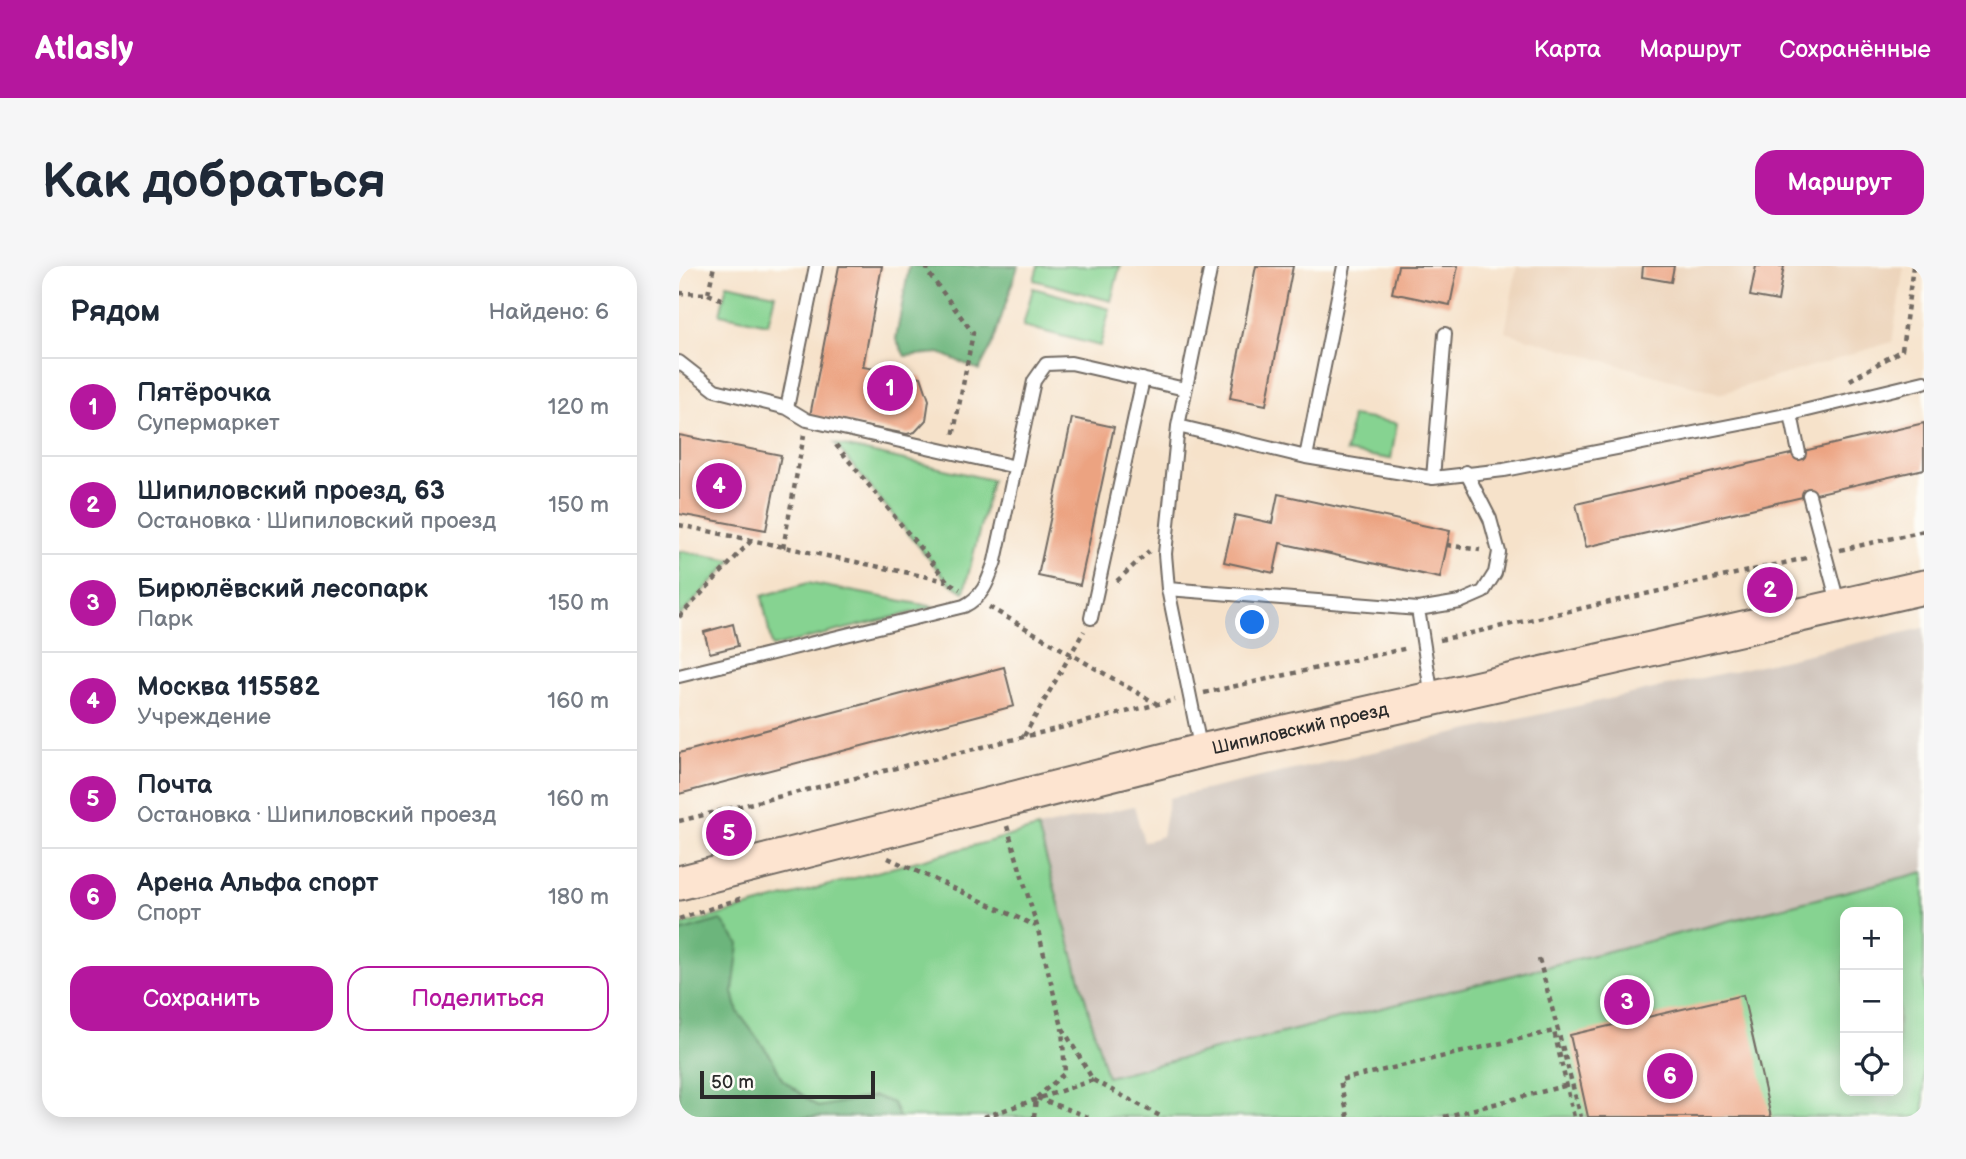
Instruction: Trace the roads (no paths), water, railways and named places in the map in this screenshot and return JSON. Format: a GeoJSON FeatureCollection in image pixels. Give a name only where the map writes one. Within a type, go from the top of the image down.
{"type":"FeatureCollection","features":[{"type":"Feature","properties":{"kind":"main road","name":"Шипиловский проезд"},"geometry":{"type":"LineString","coordinates":[[679,883],[1201,751],[1433,701],[1924,587]]}},
{"type":"Feature","properties":{"kind":"lane"},"geometry":{"type":"LineString","coordinates":[[787,408],[816,266]]}},
{"type":"Feature","properties":{"kind":"lane"},"geometry":{"type":"LineString","coordinates":[[1201,751],[1168,589],[1167,533],[1178,426],[1211,266]]}},
{"type":"Feature","properties":{"kind":"lane"},"geometry":{"type":"LineString","coordinates":[[1306,457],[1344,266]]}},
{"type":"Feature","properties":{"kind":"lane"},"geometry":{"type":"LineString","coordinates":[[1433,478],[1445,334]]}},
{"type":"Feature","properties":{"kind":"lane"},"geometry":{"type":"LineString","coordinates":[[679,362],[715,390],[787,408],[807,420],[1016,467]]}},
{"type":"Feature","properties":{"kind":"lane"},"geometry":{"type":"LineString","coordinates":[[679,676],[964,606],[977,600],[986,588],[995,561],[1034,381],[1046,364],[1071,363],[1185,389]]}},
{"type":"Feature","properties":{"kind":"lane"},"geometry":{"type":"LineString","coordinates":[[1091,618],[1143,379]]}},
{"type":"Feature","properties":{"kind":"lane"},"geometry":{"type":"LineString","coordinates":[[1178,426],[1306,457],[1433,478],[1466,472],[1504,470],[1791,414],[1924,382]]}},
{"type":"Feature","properties":{"kind":"lane"},"geometry":{"type":"LineString","coordinates":[[1791,414],[1799,453]]}},
{"type":"Feature","properties":{"kind":"lane"},"geometry":{"type":"LineString","coordinates":[[1168,589],[1418,609],[1460,602],[1483,592],[1495,573],[1499,552],[1490,519],[1466,472]]}},
{"type":"Feature","properties":{"kind":"lane"},"geometry":{"type":"LineString","coordinates":[[1808,495],[1839,606]]}},
{"type":"Feature","properties":{"kind":"lane"},"geometry":{"type":"LineString","coordinates":[[1418,609],[1433,701]]}},
{"type":"Feature","properties":{"kind":"place","name":"Пятёрочка"},"geometry":{"type":"Point","coordinates":[890,388]}},
{"type":"Feature","properties":{"kind":"place","name":"Москва 115582"},"geometry":{"type":"Point","coordinates":[719,486]}},
{"type":"Feature","properties":{"kind":"place","name":"Шипиловский проезд, 63"},"geometry":{"type":"Point","coordinates":[1770,590]}},
{"type":"Feature","properties":{"kind":"place","name":"Почта"},"geometry":{"type":"Point","coordinates":[729,833]}},
{"type":"Feature","properties":{"kind":"place","name":"Бирюлёвский лесопарк"},"geometry":{"type":"Point","coordinates":[1627,1002]}},
{"type":"Feature","properties":{"kind":"place","name":"Арена Альфа спорт"},"geometry":{"type":"Point","coordinates":[1670,1076]}}]}
